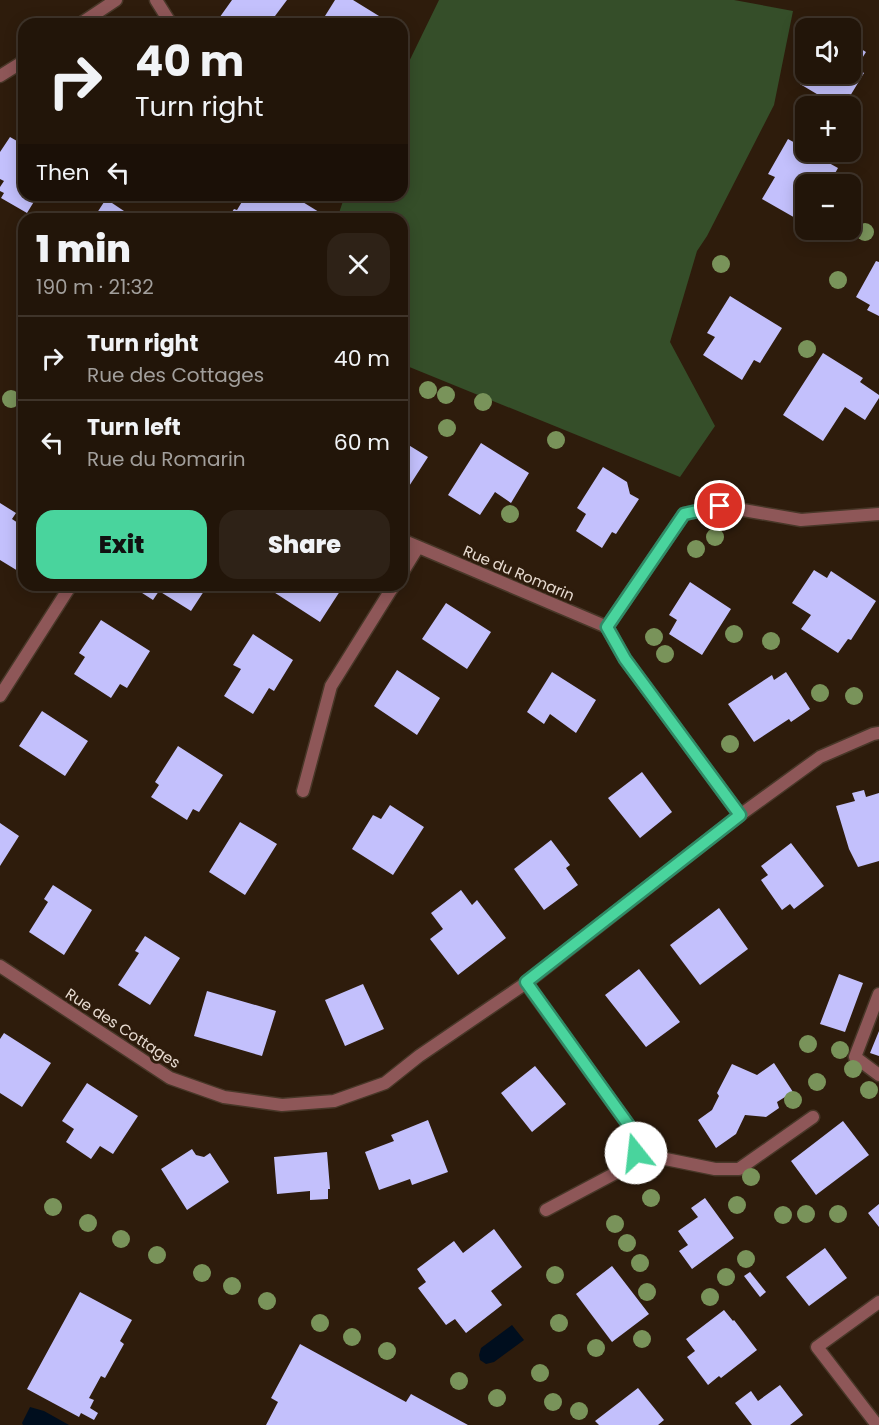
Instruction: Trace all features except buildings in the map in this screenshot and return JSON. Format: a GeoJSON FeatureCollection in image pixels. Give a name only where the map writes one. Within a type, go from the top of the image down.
{"type":"FeatureCollection","features":[{"type":"Feature","properties":{"kind":"street"},"geometry":{"type":"LineString","coordinates":[[89,18],[117,0]]}},
{"type":"Feature","properties":{"kind":"street"},"geometry":{"type":"LineString","coordinates":[[156,0],[167,18]]}},
{"type":"Feature","properties":{"kind":"street"},"geometry":{"type":"LineString","coordinates":[[0,76],[18,65]]}},
{"type":"Feature","properties":{"kind":"street"},"geometry":{"type":"LineString","coordinates":[[740,815],[625,659],[607,627],[684,514],[720,506],[801,520],[879,514]]}},
{"type":"Feature","properties":{"kind":"street","name":"Rue du Romarin"},"geometry":{"type":"LineString","coordinates":[[408,543],[607,627]]}},
{"type":"Feature","properties":{"kind":"street"},"geometry":{"type":"LineString","coordinates":[[408,563],[418,547]]}},
{"type":"Feature","properties":{"kind":"street"},"geometry":{"type":"LineString","coordinates":[[0,696],[67,591]]}},
{"type":"Feature","properties":{"kind":"street"},"geometry":{"type":"LineString","coordinates":[[303,791],[331,686],[390,591]]}},
{"type":"Feature","properties":{"kind":"street","name":"Rue des Cottages"},"geometry":{"type":"LineString","coordinates":[[0,966],[170,1078],[224,1097],[282,1105],[334,1101],[386,1083],[419,1056],[526,982],[740,815],[820,757],[879,733]]}},
{"type":"Feature","properties":{"kind":"street"},"geometry":{"type":"LineString","coordinates":[[526,982],[635,1134],[636,1153],[625,1168],[546,1210]]}},
{"type":"Feature","properties":{"kind":"street"},"geometry":{"type":"LineString","coordinates":[[879,994],[855,1058],[879,1076]]}},
{"type":"Feature","properties":{"kind":"street"},"geometry":{"type":"LineString","coordinates":[[636,1153],[714,1169],[739,1169],[813,1117]]}},
{"type":"Feature","properties":{"kind":"street"},"geometry":{"type":"LineString","coordinates":[[877,1425],[817,1347],[879,1302]]}},
{"type":"Feature","properties":{"kind":"green space"},"geometry":{"type":"Polygon","coordinates":[[[439,0],[734,0],[793,11],[774,105],[707,236],[697,251],[670,342],[715,426],[680,477],[408,366],[408,213],[339,213],[343,201],[408,201],[408,64],[439,0]]]}},
{"type":"Feature","properties":{"kind":"water"},"geometry":{"type":"Polygon","coordinates":[[[512,1325],[524,1340],[494,1362],[486,1364],[480,1360],[481,1348],[512,1325]]]}},
{"type":"Feature","properties":{"kind":"water"},"geometry":{"type":"Polygon","coordinates":[[[30,1407],[44,1411],[69,1425],[23,1425],[30,1407]]]}},
{"type":"Feature","properties":{"kind":"route"},"geometry":{"type":"LineString","coordinates":[[636,1153],[635,1134],[526,982],[740,815],[625,659],[607,627],[684,514],[720,506]]}}]}
